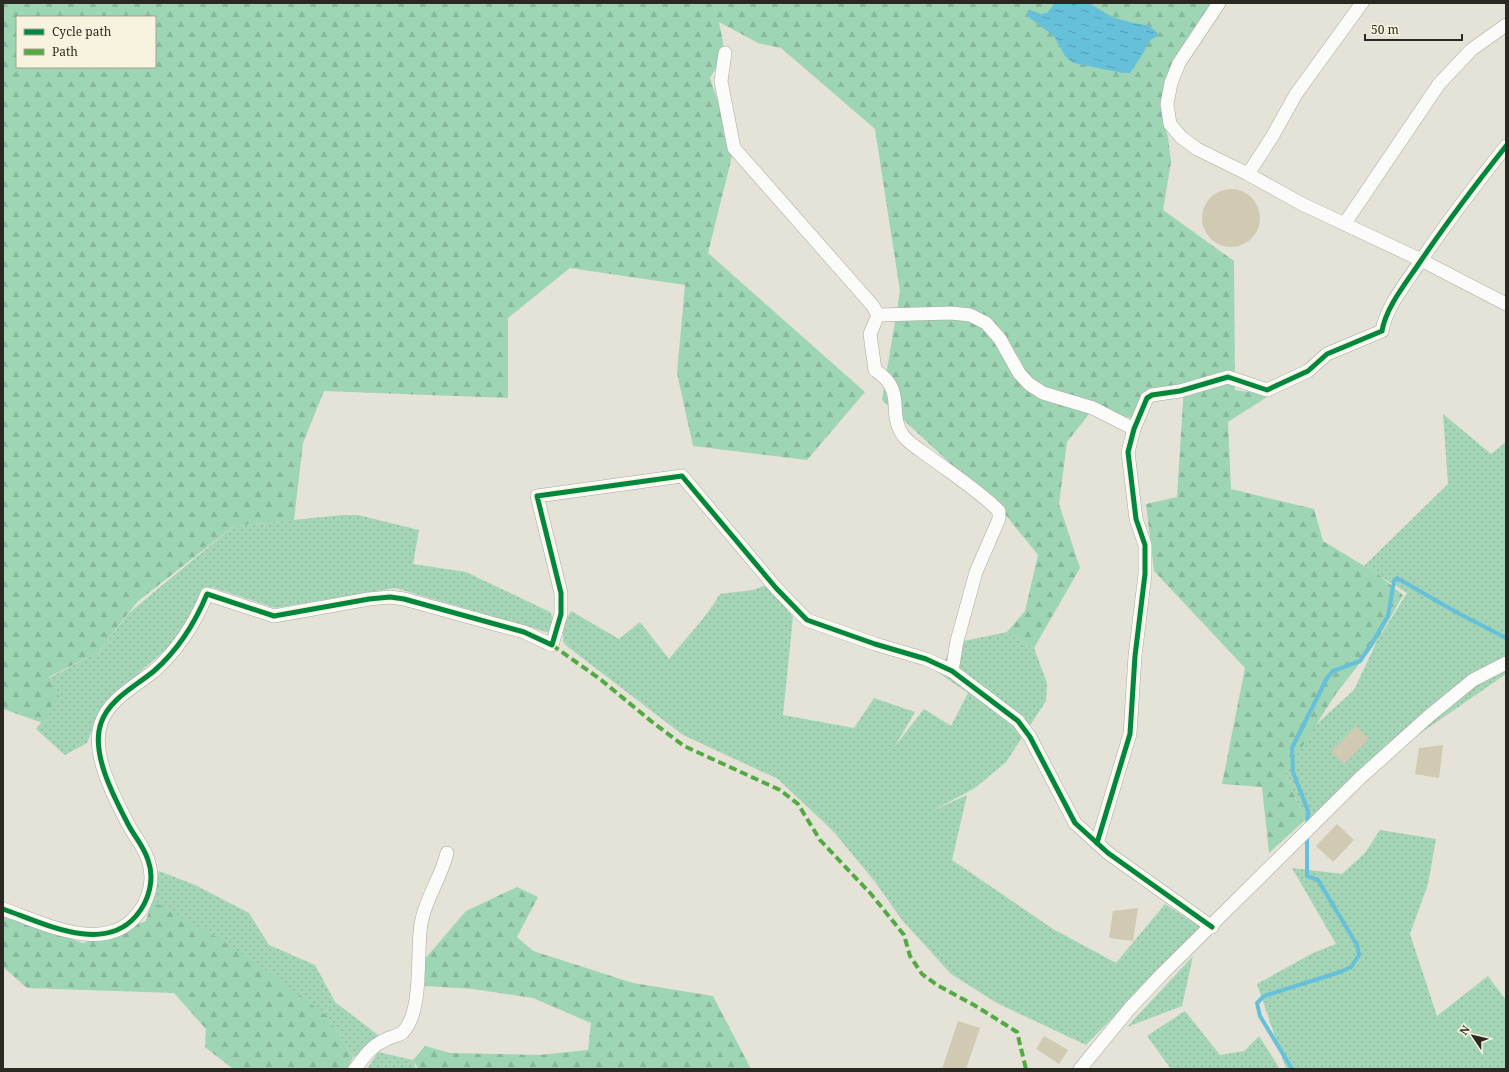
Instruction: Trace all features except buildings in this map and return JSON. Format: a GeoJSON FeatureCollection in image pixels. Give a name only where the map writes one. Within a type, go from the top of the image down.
{"type":"FeatureCollection","features":[{"type":"Feature","properties":{"kind":"street"},"geometry":{"type":"LineString","coordinates":[[1219,3],[1179,63],[1171,83],[1167,104],[1170,124],[1181,137],[1197,149],[1248,174],[1302,204],[1421,260],[1506,304]]}},
{"type":"Feature","properties":{"kind":"street"},"geometry":{"type":"LineString","coordinates":[[1248,174],[1272,137],[1296,94],[1355,10],[1362,3]]}},
{"type":"Feature","properties":{"kind":"street"},"geometry":{"type":"LineString","coordinates":[[1344,223],[1439,84],[1471,50],[1506,25]]}},
{"type":"Feature","properties":{"kind":"street"},"geometry":{"type":"LineString","coordinates":[[725,53],[721,81],[734,148],[873,306],[878,315]]}},
{"type":"Feature","properties":{"kind":"street"},"geometry":{"type":"LineString","coordinates":[[1097,843],[1130,734],[1135,656],[1145,574],[1145,545],[1136,519],[1128,452],[1134,429],[1147,398],[1152,395],[1180,391],[1228,377],[1267,390],[1308,371],[1327,354],[1382,331],[1384,320],[1421,260],[1464,199],[1506,146]]}},
{"type":"Feature","properties":{"kind":"street"},"geometry":{"type":"LineString","coordinates":[[878,315],[951,313],[970,315],[986,323],[1000,339],[1019,373],[1029,384],[1043,393],[1093,408],[1134,429]]}},
{"type":"Feature","properties":{"kind":"street"},"geometry":{"type":"LineString","coordinates":[[878,315],[870,334],[875,370],[884,376],[892,386],[896,398],[896,421],[906,439],[999,511],[999,519],[976,572],[957,641],[952,671]]}},
{"type":"Feature","properties":{"kind":"street"},"geometry":{"type":"LineString","coordinates":[[3,909],[73,933],[91,936],[117,929],[132,920],[142,908],[148,896],[151,880],[148,859],[129,826],[108,782],[101,760],[98,740],[100,723],[106,712],[119,698],[154,671],[175,648],[199,614],[207,594],[274,616],[390,597],[404,599],[524,632],[552,645],[561,614],[562,599],[537,496],[682,476],[776,588],[807,620],[926,659],[952,671],[1018,722],[1030,737],[1075,823],[1108,853],[1212,927]]}},
{"type":"Feature","properties":{"kind":"street"},"geometry":{"type":"LineString","coordinates":[[1080,1069],[1130,1008],[1163,973],[1212,927],[1360,778],[1429,716],[1473,680],[1506,663]]}},
{"type":"Feature","properties":{"kind":"street"},"geometry":{"type":"LineString","coordinates":[[355,1069],[372,1046],[401,1033],[413,1013],[417,990],[421,924],[427,901],[442,872],[447,853]]}},
{"type":"Feature","properties":{"kind":"green space"},"geometry":{"type":"Polygon","coordinates":[[[3,3],[1211,3],[1179,51],[1164,83],[1161,112],[1168,137],[1171,162],[1163,210],[1234,261],[1235,390],[1270,395],[1228,422],[1231,489],[1314,509],[1323,541],[1379,575],[1403,595],[1377,641],[1335,695],[1285,774],[1305,820],[1269,853],[1262,787],[1222,784],[1245,668],[1154,571],[1146,504],[1177,497],[1184,386],[1147,390],[1131,418],[1093,409],[1067,442],[1059,504],[1080,568],[1034,648],[1007,632],[1025,611],[1038,555],[1004,513],[882,400],[900,291],[875,129],[781,48],[758,43],[719,22],[725,53],[710,78],[734,148],[708,253],[865,392],[807,460],[693,446],[677,373],[685,285],[570,268],[508,318],[508,398],[324,391],[303,443],[294,520],[234,526],[137,602],[98,652],[49,677],[60,698],[43,723],[3,709],[3,3]]]}},
{"type":"Feature","properties":{"kind":"green space"},"geometry":{"type":"Polygon","coordinates":[[[1443,414],[1491,454],[1506,442],[1506,674],[1344,786],[1315,816],[1305,820],[1285,774],[1307,733],[1354,690],[1377,641],[1407,593],[1364,566],[1448,484],[1443,414]]]}},
{"type":"Feature","properties":{"kind":"green space"},"geometry":{"type":"Polygon","coordinates":[[[342,515],[358,515],[419,530],[413,564],[466,572],[550,612],[554,620],[550,633],[395,588],[275,608],[211,587],[169,647],[143,669],[99,714],[87,743],[65,755],[36,729],[60,698],[49,678],[98,652],[130,612],[234,526],[342,515]]]}},
{"type":"Feature","properties":{"kind":"green space"},"geometry":{"type":"Polygon","coordinates":[[[767,585],[793,617],[783,715],[854,728],[874,698],[915,712],[895,746],[924,709],[951,726],[968,693],[936,671],[959,642],[1007,632],[1034,648],[1047,683],[1046,701],[1006,762],[975,788],[932,811],[967,795],[952,860],[1053,929],[1116,963],[1165,904],[1201,927],[1086,1045],[997,1003],[951,974],[902,920],[876,883],[833,831],[778,779],[683,735],[563,642],[563,626],[571,611],[619,639],[640,622],[669,659],[702,620],[720,594],[753,590],[767,585]]]}},
{"type":"Feature","properties":{"kind":"green space"},"geometry":{"type":"Polygon","coordinates":[[[1380,830],[1436,839],[1428,884],[1410,934],[1437,1016],[1488,976],[1506,1000],[1506,1069],[1286,1069],[1257,984],[1313,953],[1336,944],[1292,868],[1342,874],[1365,853],[1380,830]]]}},
{"type":"Feature","properties":{"kind":"green space"},"geometry":{"type":"Polygon","coordinates":[[[159,871],[195,885],[249,913],[269,945],[315,965],[335,1002],[378,1035],[360,1053],[353,1057],[328,1017],[152,901],[159,871]]]}},
{"type":"Feature","properties":{"kind":"green space"},"geometry":{"type":"Polygon","coordinates":[[[517,887],[538,897],[517,937],[533,951],[633,983],[713,996],[751,1069],[418,1069],[413,1060],[425,1046],[450,1053],[539,1055],[588,1050],[591,1023],[533,998],[473,989],[425,986],[424,960],[466,911],[517,887]]]}},
{"type":"Feature","properties":{"kind":"green space"},"geometry":{"type":"Polygon","coordinates":[[[152,901],[218,938],[276,977],[328,1017],[353,1057],[347,1069],[233,1069],[205,1047],[206,1029],[174,993],[27,988],[3,967],[3,916],[83,943],[146,921],[152,901]]]}},
{"type":"Feature","properties":{"kind":"green space"},"geometry":{"type":"Polygon","coordinates":[[[1193,956],[1182,1006],[1127,1027],[1193,956]]]}},
{"type":"Feature","properties":{"kind":"green space"},"geometry":{"type":"Polygon","coordinates":[[[1185,1011],[1220,1055],[1244,1051],[1259,1036],[1280,1069],[1171,1069],[1147,1036],[1185,1011]]]}},
{"type":"Feature","properties":{"kind":"green space"},"geometry":{"type":"Polygon","coordinates":[[[378,1052],[413,1060],[416,1069],[367,1069],[378,1052]]]}},
{"type":"Feature","properties":{"kind":"water"},"geometry":{"type":"Polygon","coordinates":[[[1055,3],[1089,3],[1112,17],[1147,25],[1158,33],[1157,36],[1148,42],[1144,52],[1130,73],[1123,73],[1073,63],[1065,56],[1054,36],[1027,16],[1027,12],[1029,10],[1041,14],[1047,13],[1055,3]]]}},
{"type":"Feature","properties":{"kind":"waterway"},"geometry":{"type":"LineString","coordinates":[[1307,825],[1308,811],[1293,772],[1292,748],[1327,678],[1333,671],[1360,661],[1369,648],[1388,616],[1394,581],[1397,578],[1456,612],[1506,638]]}},
{"type":"Feature","properties":{"kind":"waterway"},"geometry":{"type":"LineString","coordinates":[[1292,1069],[1260,1016],[1257,1003],[1264,996],[1340,972],[1351,967],[1359,955],[1357,945],[1318,880],[1307,876],[1307,834]]}},
{"type":"Feature","properties":{"kind":"marked path"},"geometry":{"type":"LineString","coordinates":[[552,645],[600,679],[684,746],[780,790],[798,804],[820,840],[871,894],[904,935],[910,956],[922,974],[937,985],[974,1005],[1017,1032],[1026,1069]]}},
{"type":"Feature","properties":{"kind":"cycle path"},"geometry":{"type":"LineString","coordinates":[[1097,843],[1130,734],[1135,656],[1145,574],[1145,545],[1136,519],[1128,452],[1134,429],[1147,398],[1152,395],[1180,391],[1228,377],[1267,390],[1308,371],[1327,354],[1382,331],[1384,322],[1392,304],[1403,287],[1451,218],[1506,146]]}},
{"type":"Feature","properties":{"kind":"cycle path"},"geometry":{"type":"LineString","coordinates":[[3,909],[53,927],[71,932],[89,934],[107,933],[122,927],[141,910],[150,890],[150,867],[144,851],[123,815],[111,789],[101,762],[98,735],[101,723],[110,707],[163,663],[185,636],[207,594],[274,616],[369,599],[390,597],[404,599],[524,632],[552,645],[561,614],[561,593],[537,496],[682,476],[776,588],[807,620],[875,644],[926,659],[952,671],[1018,721],[1030,737],[1075,823],[1108,853],[1212,927]]}}]}
